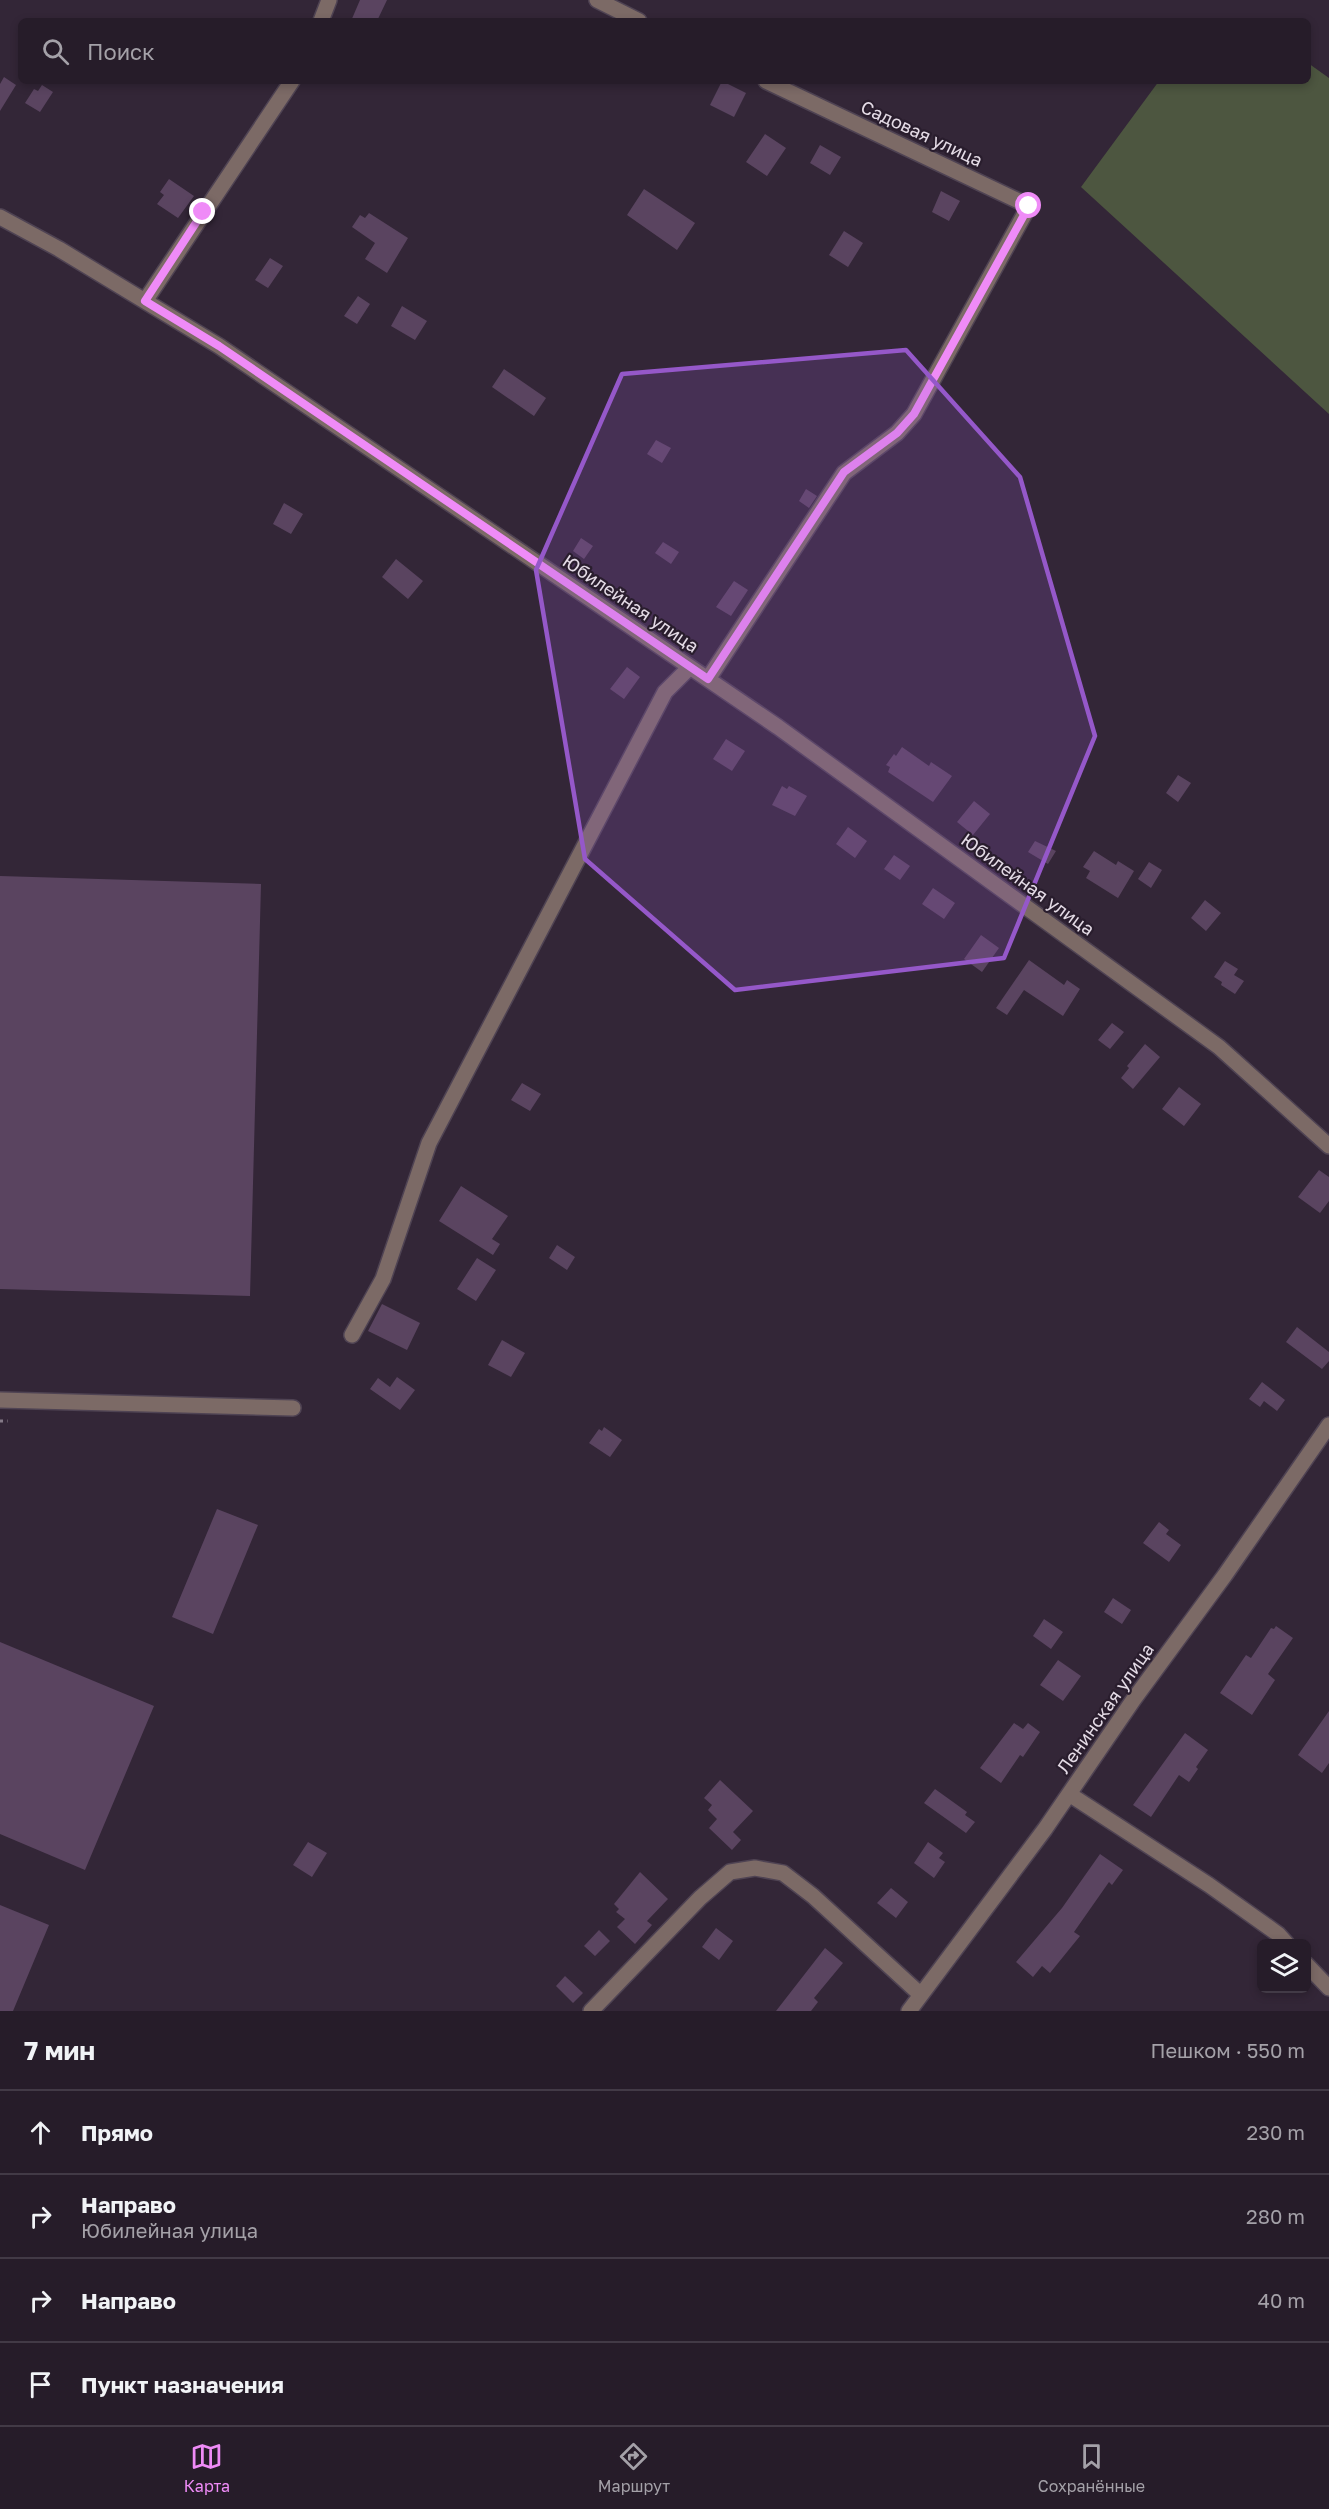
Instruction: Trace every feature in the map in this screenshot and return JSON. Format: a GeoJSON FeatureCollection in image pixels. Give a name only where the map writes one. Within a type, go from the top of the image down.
{"type":"FeatureCollection","features":[{"type":"Feature","properties":{"kind":"street"},"geometry":{"type":"LineString","coordinates":[[322,18],[329,0]]}},
{"type":"Feature","properties":{"kind":"street"},"geometry":{"type":"LineString","coordinates":[[597,0],[633,18]]}},
{"type":"Feature","properties":{"kind":"street"},"geometry":{"type":"LineString","coordinates":[[145,301],[290,84]]}},
{"type":"Feature","properties":{"kind":"street","name":"Садовая улица"},"geometry":{"type":"LineString","coordinates":[[708,679],[844,472],[897,433],[914,414],[1029,206],[772,84]]}},
{"type":"Feature","properties":{"kind":"street","name":"Юбилейная улица"},"geometry":{"type":"LineString","coordinates":[[0,217],[59,249],[229,353],[788,734],[1219,1047],[1329,1146]]}},
{"type":"Feature","properties":{"kind":"street"},"geometry":{"type":"LineString","coordinates":[[352,1335],[383,1279],[429,1143],[664,692],[690,667]]}},
{"type":"Feature","properties":{"kind":"street"},"geometry":{"type":"LineString","coordinates":[[0,1400],[293,1408]]}},
{"type":"Feature","properties":{"kind":"street","name":"Ленинская улица"},"geometry":{"type":"LineString","coordinates":[[909,2011],[1069,1794],[1329,1425]]}},
{"type":"Feature","properties":{"kind":"street"},"geometry":{"type":"LineString","coordinates":[[1069,1794],[1209,1885],[1282,1939]]}},
{"type":"Feature","properties":{"kind":"street"},"geometry":{"type":"LineString","coordinates":[[591,2011],[700,1898],[730,1872],[755,1868],[783,1872],[813,1896],[921,1995]]}},
{"type":"Feature","properties":{"kind":"street"},"geometry":{"type":"LineString","coordinates":[[1311,1969],[1329,1988]]}},
{"type":"Feature","properties":{"kind":"path"},"geometry":{"type":"LineString","coordinates":[[0,1421],[8,1421]]}},
{"type":"Feature","properties":{"kind":"highlighted area"},"geometry":{"type":"Polygon","coordinates":[[[906,350],[1020,477],[1095,736],[1004,958],[735,990],[585,859],[536,570],[622,374],[906,350]]]}},
{"type":"Feature","properties":{"kind":"green space"},"geometry":{"type":"Polygon","coordinates":[[[1311,65],[1329,78],[1329,414],[1081,187],[1157,84],[1311,84],[1311,65]]]}},
{"type":"Feature","properties":{"kind":"building"},"geometry":{"type":"Polygon","coordinates":[[[360,0],[387,0],[378,18],[352,18],[360,0]]]}},
{"type":"Feature","properties":{"kind":"building"},"geometry":{"type":"Polygon","coordinates":[[[4,77],[16,85],[0,111],[0,84],[4,77]]]}},
{"type":"Feature","properties":{"kind":"building"},"geometry":{"type":"Polygon","coordinates":[[[720,84],[728,84],[746,93],[734,117],[710,105],[720,84]]]}},
{"type":"Feature","properties":{"kind":"building"},"geometry":{"type":"Polygon","coordinates":[[[42,85],[53,92],[40,112],[25,103],[34,89],[38,91],[42,85]]]}},
{"type":"Feature","properties":{"kind":"building"},"geometry":{"type":"Polygon","coordinates":[[[765,134],[786,148],[767,176],[746,162],[765,134]]]}},
{"type":"Feature","properties":{"kind":"building"},"geometry":{"type":"Polygon","coordinates":[[[820,145],[841,157],[830,175],[810,163],[820,145]]]}},
{"type":"Feature","properties":{"kind":"building"},"geometry":{"type":"Polygon","coordinates":[[[169,179],[194,196],[178,218],[157,204],[164,195],[160,192],[169,179]]]}},
{"type":"Feature","properties":{"kind":"building"},"geometry":{"type":"Polygon","coordinates":[[[644,189],[695,223],[677,250],[627,215],[644,189]]]}},
{"type":"Feature","properties":{"kind":"building"},"geometry":{"type":"Polygon","coordinates":[[[941,191],[960,201],[949,221],[932,212],[941,191]]]}},
{"type":"Feature","properties":{"kind":"building"},"geometry":{"type":"Polygon","coordinates":[[[369,213],[408,238],[387,273],[365,259],[375,243],[352,227],[360,215],[365,218],[369,213]]]}},
{"type":"Feature","properties":{"kind":"building"},"geometry":{"type":"Polygon","coordinates":[[[844,231],[863,243],[848,267],[829,255],[844,231]]]}},
{"type":"Feature","properties":{"kind":"building"},"geometry":{"type":"Polygon","coordinates":[[[270,258],[283,266],[268,288],[255,280],[270,258]]]}},
{"type":"Feature","properties":{"kind":"building"},"geometry":{"type":"Polygon","coordinates":[[[358,296],[370,304],[357,324],[344,316],[358,296]]]}},
{"type":"Feature","properties":{"kind":"building"},"geometry":{"type":"Polygon","coordinates":[[[402,306],[427,321],[415,340],[391,326],[402,306]]]}},
{"type":"Feature","properties":{"kind":"building"},"geometry":{"type":"Polygon","coordinates":[[[504,369],[546,398],[534,416],[492,387],[504,369]]]}},
{"type":"Feature","properties":{"kind":"building"},"geometry":{"type":"Polygon","coordinates":[[[656,440],[671,448],[662,463],[647,454],[656,440]]]}},
{"type":"Feature","properties":{"kind":"building"},"geometry":{"type":"Polygon","coordinates":[[[806,489],[817,496],[809,508],[799,501],[806,489]]]}},
{"type":"Feature","properties":{"kind":"building"},"geometry":{"type":"Polygon","coordinates":[[[284,503],[303,514],[291,534],[273,524],[284,503]]]}},
{"type":"Feature","properties":{"kind":"building"},"geometry":{"type":"Polygon","coordinates":[[[581,538],[593,546],[584,559],[573,551],[581,538]]]}},
{"type":"Feature","properties":{"kind":"building"},"geometry":{"type":"Polygon","coordinates":[[[663,542],[679,552],[671,564],[655,553],[663,542]]]}},
{"type":"Feature","properties":{"kind":"building"},"geometry":{"type":"Polygon","coordinates":[[[396,559],[423,581],[408,599],[382,577],[396,559]]]}},
{"type":"Feature","properties":{"kind":"building"},"geometry":{"type":"Polygon","coordinates":[[[734,581],[748,590],[731,616],[716,607],[734,581]]]}},
{"type":"Feature","properties":{"kind":"building"},"geometry":{"type":"Polygon","coordinates":[[[627,667],[640,677],[624,699],[610,689],[627,667]]]}},
{"type":"Feature","properties":{"kind":"building"},"geometry":{"type":"Polygon","coordinates":[[[726,739],[745,751],[732,771],[713,759],[726,739]]]}},
{"type":"Feature","properties":{"kind":"building"},"geometry":{"type":"Polygon","coordinates":[[[902,747],[929,766],[931,762],[952,776],[933,802],[888,772],[890,767],[886,765],[902,747]]]}},
{"type":"Feature","properties":{"kind":"building"},"geometry":{"type":"Polygon","coordinates":[[[1178,775],[1191,783],[1178,802],[1166,793],[1178,775]]]}},
{"type":"Feature","properties":{"kind":"building"},"geometry":{"type":"Polygon","coordinates":[[[782,786],[787,789],[789,786],[807,796],[795,816],[772,805],[782,786]]]}},
{"type":"Feature","properties":{"kind":"building"},"geometry":{"type":"Polygon","coordinates":[[[974,801],[990,814],[973,835],[957,822],[974,801]]]}},
{"type":"Feature","properties":{"kind":"building"},"geometry":{"type":"Polygon","coordinates":[[[848,827],[867,841],[855,858],[836,844],[848,827]]]}},
{"type":"Feature","properties":{"kind":"building"},"geometry":{"type":"Polygon","coordinates":[[[1035,841],[1056,851],[1048,864],[1028,852],[1035,841]]]}},
{"type":"Feature","properties":{"kind":"building"},"geometry":{"type":"Polygon","coordinates":[[[1094,851],[1116,865],[1118,861],[1134,871],[1118,898],[1086,878],[1090,871],[1083,867],[1094,851]]]}},
{"type":"Feature","properties":{"kind":"building"},"geometry":{"type":"Polygon","coordinates":[[[894,855],[910,866],[900,880],[884,869],[894,855]]]}},
{"type":"Feature","properties":{"kind":"building"},"geometry":{"type":"Polygon","coordinates":[[[1149,862],[1162,870],[1151,888],[1138,879],[1149,862]]]}},
{"type":"Feature","properties":{"kind":"building"},"geometry":{"type":"Polygon","coordinates":[[[0,876],[261,884],[250,1296],[0,1289],[0,876]]]}},
{"type":"Feature","properties":{"kind":"building"},"geometry":{"type":"Polygon","coordinates":[[[933,888],[955,903],[944,919],[922,904],[933,888]]]}},
{"type":"Feature","properties":{"kind":"building"},"geometry":{"type":"Polygon","coordinates":[[[1205,900],[1221,913],[1206,931],[1191,918],[1205,900]]]}},
{"type":"Feature","properties":{"kind":"building"},"geometry":{"type":"Polygon","coordinates":[[[981,935],[999,948],[982,972],[964,959],[981,935]]]}},
{"type":"Feature","properties":{"kind":"building"},"geometry":{"type":"Polygon","coordinates":[[[1029,960],[1064,985],[1067,980],[1080,989],[1063,1016],[1024,990],[1007,1015],[996,1008],[1029,960]]]}},
{"type":"Feature","properties":{"kind":"building"},"geometry":{"type":"Polygon","coordinates":[[[1225,961],[1238,969],[1234,975],[1244,981],[1235,994],[1221,985],[1222,982],[1214,977],[1225,961]]]}},
{"type":"Feature","properties":{"kind":"building"},"geometry":{"type":"Polygon","coordinates":[[[1112,1023],[1124,1032],[1110,1049],[1098,1040],[1112,1023]]]}},
{"type":"Feature","properties":{"kind":"building"},"geometry":{"type":"Polygon","coordinates":[[[1145,1044],[1160,1057],[1133,1089],[1121,1078],[1129,1068],[1127,1066],[1145,1044]]]}},
{"type":"Feature","properties":{"kind":"building"},"geometry":{"type":"Polygon","coordinates":[[[522,1083],[541,1094],[530,1111],[511,1100],[522,1083]]]}},
{"type":"Feature","properties":{"kind":"building"},"geometry":{"type":"Polygon","coordinates":[[[1179,1087],[1201,1104],[1184,1126],[1162,1109],[1179,1087]]]}},
{"type":"Feature","properties":{"kind":"building"},"geometry":{"type":"Polygon","coordinates":[[[1319,1170],[1329,1177],[1329,1201],[1320,1213],[1298,1197],[1319,1170]]]}},
{"type":"Feature","properties":{"kind":"building"},"geometry":{"type":"Polygon","coordinates":[[[461,1186],[508,1216],[492,1239],[500,1244],[493,1255],[439,1221],[461,1186]]]}},
{"type":"Feature","properties":{"kind":"building"},"geometry":{"type":"Polygon","coordinates":[[[557,1245],[575,1257],[567,1270],[549,1258],[557,1245]]]}},
{"type":"Feature","properties":{"kind":"building"},"geometry":{"type":"Polygon","coordinates":[[[477,1258],[496,1270],[476,1301],[457,1289],[477,1258]]]}},
{"type":"Feature","properties":{"kind":"building"},"geometry":{"type":"Polygon","coordinates":[[[382,1304],[420,1323],[407,1350],[368,1331],[382,1304]]]}},
{"type":"Feature","properties":{"kind":"building"},"geometry":{"type":"Polygon","coordinates":[[[1297,1327],[1329,1352],[1329,1361],[1322,1369],[1286,1342],[1297,1327]]]}},
{"type":"Feature","properties":{"kind":"building"},"geometry":{"type":"Polygon","coordinates":[[[502,1340],[525,1353],[511,1377],[488,1365],[502,1340]]]}},
{"type":"Feature","properties":{"kind":"building"},"geometry":{"type":"Polygon","coordinates":[[[397,1377],[415,1390],[400,1410],[370,1389],[378,1378],[390,1387],[397,1377]]]}},
{"type":"Feature","properties":{"kind":"building"},"geometry":{"type":"Polygon","coordinates":[[[1262,1382],[1285,1400],[1277,1411],[1264,1401],[1260,1407],[1249,1399],[1262,1382]]]}},
{"type":"Feature","properties":{"kind":"building"},"geometry":{"type":"Polygon","coordinates":[[[604,1427],[622,1440],[610,1457],[589,1443],[599,1429],[602,1431],[604,1427]]]}},
{"type":"Feature","properties":{"kind":"building"},"geometry":{"type":"Polygon","coordinates":[[[217,1509],[258,1525],[213,1634],[172,1617],[217,1509]]]}},
{"type":"Feature","properties":{"kind":"building"},"geometry":{"type":"Polygon","coordinates":[[[1159,1522],[1169,1530],[1166,1534],[1181,1545],[1169,1562],[1143,1543],[1159,1522]]]}},
{"type":"Feature","properties":{"kind":"building"},"geometry":{"type":"Polygon","coordinates":[[[1113,1598],[1131,1610],[1122,1624],[1104,1612],[1113,1598]]]}},
{"type":"Feature","properties":{"kind":"building"},"geometry":{"type":"Polygon","coordinates":[[[1044,1619],[1063,1632],[1051,1649],[1033,1636],[1044,1619]]]}},
{"type":"Feature","properties":{"kind":"building"},"geometry":{"type":"Polygon","coordinates":[[[1276,1626],[1293,1638],[1268,1674],[1275,1680],[1252,1715],[1220,1693],[1246,1655],[1251,1658],[1271,1628],[1274,1629],[1276,1626]]]}},
{"type":"Feature","properties":{"kind":"building"},"geometry":{"type":"Polygon","coordinates":[[[0,1642],[154,1706],[85,1870],[0,1834],[0,1642]]]}},
{"type":"Feature","properties":{"kind":"building"},"geometry":{"type":"Polygon","coordinates":[[[1058,1660],[1081,1676],[1063,1701],[1040,1685],[1058,1660]]]}},
{"type":"Feature","properties":{"kind":"building"},"geometry":{"type":"Polygon","coordinates":[[[1329,1711],[1329,1763],[1322,1773],[1298,1755],[1329,1711]]]}},
{"type":"Feature","properties":{"kind":"building"},"geometry":{"type":"Polygon","coordinates":[[[1014,1723],[1023,1729],[1028,1723],[1040,1732],[1023,1757],[1020,1755],[1001,1783],[980,1768],[1014,1723]]]}},
{"type":"Feature","properties":{"kind":"building"},"geometry":{"type":"Polygon","coordinates":[[[1185,1733],[1208,1750],[1189,1782],[1179,1775],[1151,1817],[1133,1805],[1185,1733]]]}},
{"type":"Feature","properties":{"kind":"building"},"geometry":{"type":"Polygon","coordinates":[[[720,1780],[753,1811],[733,1832],[741,1840],[732,1850],[709,1828],[717,1819],[708,1810],[712,1805],[704,1798],[720,1780]]]}},
{"type":"Feature","properties":{"kind":"building"},"geometry":{"type":"Polygon","coordinates":[[[935,1789],[967,1812],[965,1815],[975,1822],[966,1833],[924,1803],[935,1789]]]}},
{"type":"Feature","properties":{"kind":"building"},"geometry":{"type":"Polygon","coordinates":[[[308,1842],[327,1853],[312,1877],[293,1865],[308,1842]]]}},
{"type":"Feature","properties":{"kind":"building"},"geometry":{"type":"Polygon","coordinates":[[[928,1842],[943,1853],[939,1858],[945,1862],[934,1878],[914,1863],[928,1842]]]}},
{"type":"Feature","properties":{"kind":"building"},"geometry":{"type":"Polygon","coordinates":[[[1100,1854],[1123,1870],[1112,1885],[1109,1882],[1074,1932],[1080,1936],[1050,1973],[1042,1966],[1033,1977],[1016,1962],[1062,1908],[1100,1854]]]}},
{"type":"Feature","properties":{"kind":"building"},"geometry":{"type":"Polygon","coordinates":[[[640,1872],[668,1899],[647,1921],[652,1925],[635,1944],[617,1927],[625,1919],[616,1912],[619,1909],[614,1904],[640,1872]]]}},
{"type":"Feature","properties":{"kind":"building"},"geometry":{"type":"Polygon","coordinates":[[[891,1888],[908,1902],[896,1918],[877,1903],[891,1888]]]}},
{"type":"Feature","properties":{"kind":"building"},"geometry":{"type":"Polygon","coordinates":[[[0,1905],[49,1925],[13,2011],[0,2011],[0,1905]]]}},
{"type":"Feature","properties":{"kind":"building"},"geometry":{"type":"Polygon","coordinates":[[[716,1928],[733,1941],[719,1960],[702,1947],[716,1928]]]}},
{"type":"Feature","properties":{"kind":"building"},"geometry":{"type":"Polygon","coordinates":[[[599,1930],[610,1941],[595,1956],[584,1946],[599,1930]]]}},
{"type":"Feature","properties":{"kind":"building"},"geometry":{"type":"Polygon","coordinates":[[[825,1948],[843,1963],[814,1998],[818,2002],[811,2011],[776,2011],[825,1948]]]}},
{"type":"Feature","properties":{"kind":"building"},"geometry":{"type":"Polygon","coordinates":[[[565,1976],[583,1993],[573,2003],[556,1986],[565,1976]]]}},
{"type":"Feature","properties":{"kind":"route"},"geometry":{"type":"LineString","coordinates":[[203,212],[145,301],[219,346],[708,679],[844,472],[897,433],[914,414],[1029,206]]}}]}
